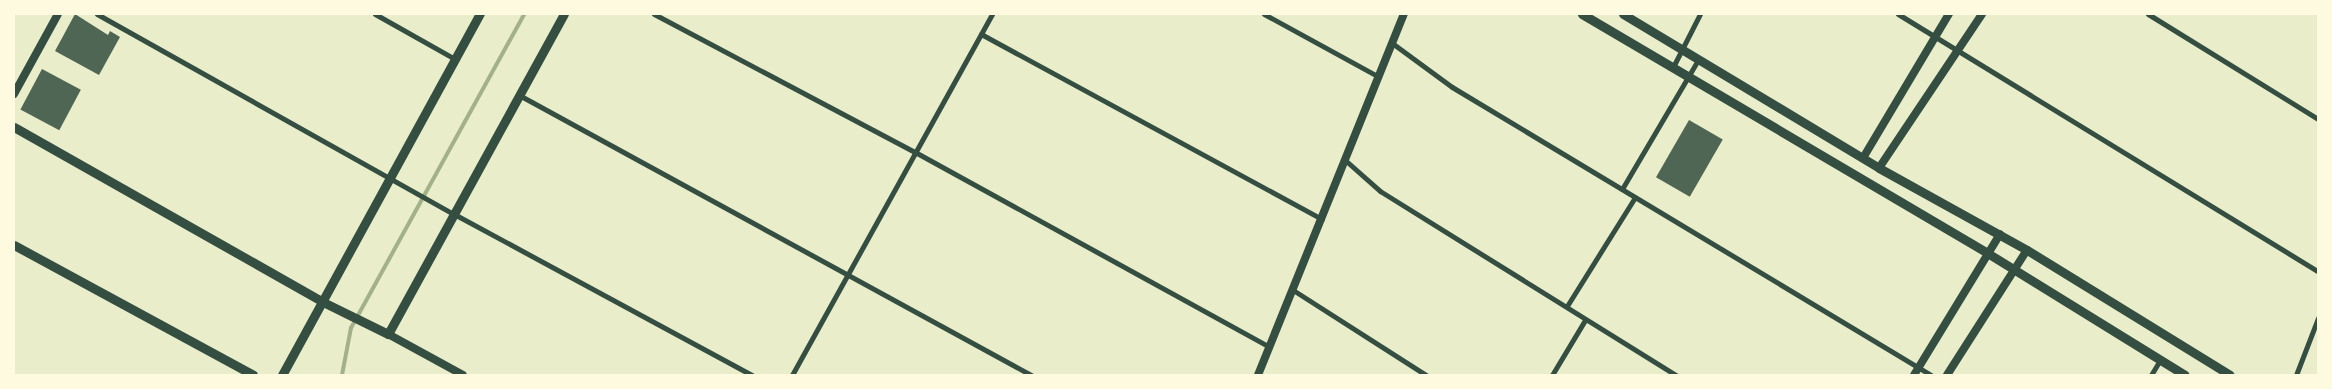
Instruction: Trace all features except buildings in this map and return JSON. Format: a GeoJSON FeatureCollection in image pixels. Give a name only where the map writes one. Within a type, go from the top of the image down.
{"type":"FeatureCollection","features":[{"type":"Feature","properties":{"kind":"main road"},"geometry":{"type":"LineString","coordinates":[[282,375],[480,14]]}},
{"type":"Feature","properties":{"kind":"main road"},"geometry":{"type":"LineString","coordinates":[[14,127],[322,301],[384,332],[454,214],[564,14]]}},
{"type":"Feature","properties":{"kind":"main road"},"geometry":{"type":"LineString","coordinates":[[1582,14],[1988,254],[2185,375]]}},
{"type":"Feature","properties":{"kind":"main road"},"geometry":{"type":"LineString","coordinates":[[1623,14],[1680,51],[1879,168],[2027,250],[2230,375]]}},
{"type":"Feature","properties":{"kind":"main road"},"geometry":{"type":"LineString","coordinates":[[14,245],[253,375]]}},
{"type":"Feature","properties":{"kind":"street"},"geometry":{"type":"LineString","coordinates":[[14,94],[58,14]]}},
{"type":"Feature","properties":{"kind":"street"},"geometry":{"type":"LineString","coordinates":[[97,14],[454,214],[752,375]]}},
{"type":"Feature","properties":{"kind":"street"},"geometry":{"type":"LineString","coordinates":[[374,14],[455,59]]}},
{"type":"Feature","properties":{"kind":"street"},"geometry":{"type":"LineString","coordinates":[[654,14],[916,152],[1270,347]]}},
{"type":"Feature","properties":{"kind":"street"},"geometry":{"type":"LineString","coordinates":[[792,375],[991,14]]}},
{"type":"Feature","properties":{"kind":"street"},"geometry":{"type":"LineString","coordinates":[[1264,14],[1379,78]]}},
{"type":"Feature","properties":{"kind":"street"},"geometry":{"type":"LineString","coordinates":[[1258,375],[1404,14]]}},
{"type":"Feature","properties":{"kind":"street"},"geometry":{"type":"LineString","coordinates":[[1673,67],[1700,14]]}},
{"type":"Feature","properties":{"kind":"street"},"geometry":{"type":"LineString","coordinates":[[1898,14],[2318,271]]}},
{"type":"Feature","properties":{"kind":"street"},"geometry":{"type":"LineString","coordinates":[[1863,158],[1949,14]]}},
{"type":"Feature","properties":{"kind":"street"},"geometry":{"type":"LineString","coordinates":[[1879,168],[1982,14]]}},
{"type":"Feature","properties":{"kind":"street"},"geometry":{"type":"LineString","coordinates":[[2148,14],[2318,119]]}},
{"type":"Feature","properties":{"kind":"street"},"geometry":{"type":"LineString","coordinates":[[981,34],[1322,219]]}},
{"type":"Feature","properties":{"kind":"street"},"geometry":{"type":"LineString","coordinates":[[1392,43],[1452,87],[1931,375]]}},
{"type":"Feature","properties":{"kind":"street"},"geometry":{"type":"LineString","coordinates":[[1622,189],[1698,60]]}},
{"type":"Feature","properties":{"kind":"street"},"geometry":{"type":"LineString","coordinates":[[519,95],[1031,375]]}},
{"type":"Feature","properties":{"kind":"street"},"geometry":{"type":"LineString","coordinates":[[1346,160],[1380,190],[1567,306],[1585,320],[1676,375]]}},
{"type":"Feature","properties":{"kind":"street"},"geometry":{"type":"LineString","coordinates":[[1567,306],[1635,196]]}},
{"type":"Feature","properties":{"kind":"street"},"geometry":{"type":"LineString","coordinates":[[1914,375],[2000,234]]}},
{"type":"Feature","properties":{"kind":"street"},"geometry":{"type":"LineString","coordinates":[[1947,375],[2027,250]]}},
{"type":"Feature","properties":{"kind":"street"},"geometry":{"type":"LineString","coordinates":[[1293,290],[1426,375]]}},
{"type":"Feature","properties":{"kind":"street"},"geometry":{"type":"LineString","coordinates":[[2296,375],[2318,318]]}},
{"type":"Feature","properties":{"kind":"street"},"geometry":{"type":"LineString","coordinates":[[1552,375],[1585,320]]}},
{"type":"Feature","properties":{"kind":"street"},"geometry":{"type":"LineString","coordinates":[[384,332],[463,375]]}},
{"type":"Feature","properties":{"kind":"street"},"geometry":{"type":"LineString","coordinates":[[2151,375],[2160,360]]}},
{"type":"Feature","properties":{"kind":"waterway"},"geometry":{"type":"LineString","coordinates":[[342,375],[351,328],[524,14]]}}]}
